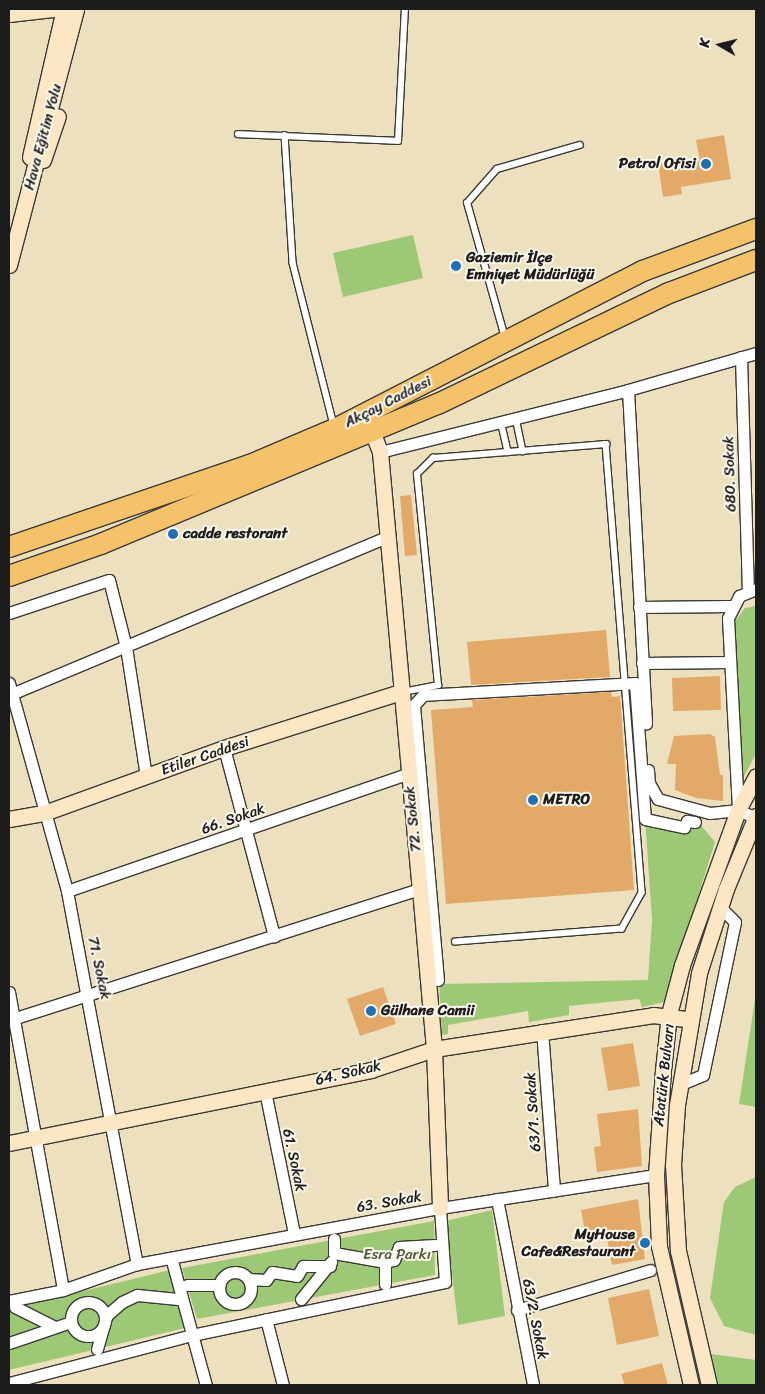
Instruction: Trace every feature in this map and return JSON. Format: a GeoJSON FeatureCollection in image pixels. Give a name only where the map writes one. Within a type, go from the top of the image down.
{"type":"FeatureCollection","features":[{"type":"Feature","properties":{"kind":"highway","name":"Akçay Caddesi"},"geometry":{"type":"LineString","coordinates":[[12,544],[250,465],[335,429],[507,343],[643,271],[756,228]]}},
{"type":"Feature","properties":{"kind":"highway","name":"Akçay Caddesi"},"geometry":{"type":"LineString","coordinates":[[9,576],[101,544],[372,431],[669,294],[756,260]]}},
{"type":"Feature","properties":{"kind":"street"},"geometry":{"type":"LineString","coordinates":[[9,14],[53,9]]}},
{"type":"Feature","properties":{"kind":"street"},"geometry":{"type":"LineString","coordinates":[[28,191],[32,137],[64,9]]}},
{"type":"Feature","properties":{"kind":"street","name":"Hava Eğitim Yolu"},"geometry":{"type":"LineString","coordinates":[[9,265],[76,9]]}},
{"type":"Feature","properties":{"kind":"street"},"geometry":{"type":"LineString","coordinates":[[28,191],[52,142],[83,9]]}},
{"type":"Feature","properties":{"kind":"street"},"geometry":{"type":"LineString","coordinates":[[380,452],[628,390],[756,353]]}},
{"type":"Feature","properties":{"kind":"street","name":"680. Sokak"},"geometry":{"type":"LineString","coordinates":[[741,357],[750,476],[752,589]]}},
{"type":"Feature","properties":{"kind":"street"},"geometry":{"type":"LineString","coordinates":[[628,390],[649,783],[658,799],[710,813],[738,810],[756,817]]}},
{"type":"Feature","properties":{"kind":"street","name":"72. Sokak"},"geometry":{"type":"LineString","coordinates":[[372,431],[380,452],[386,537],[420,889],[434,1049],[440,1208]]}},
{"type":"Feature","properties":{"kind":"street"},"geometry":{"type":"LineString","coordinates":[[10,691],[126,648],[386,537]]}},
{"type":"Feature","properties":{"kind":"street"},"geometry":{"type":"LineString","coordinates":[[9,613],[109,580],[126,648],[146,776]]}},
{"type":"Feature","properties":{"kind":"street"},"geometry":{"type":"LineString","coordinates":[[639,608],[732,606],[752,589]]}},
{"type":"Feature","properties":{"kind":"street"},"geometry":{"type":"LineString","coordinates":[[732,606],[730,662],[738,810]]}},
{"type":"Feature","properties":{"kind":"street"},"geometry":{"type":"LineString","coordinates":[[642,663],[730,662]]}},
{"type":"Feature","properties":{"kind":"street"},"geometry":{"type":"LineString","coordinates":[[438,980],[414,704],[422,695],[635,683],[645,818],[684,827],[687,821],[695,822]]}},
{"type":"Feature","properties":{"kind":"street","name":"71. Sokak"},"geometry":{"type":"LineString","coordinates":[[10,691],[67,891],[90,996],[110,1123],[138,1264]]}},
{"type":"Feature","properties":{"kind":"street","name":"Etiler Caddesi"},"geometry":{"type":"LineString","coordinates":[[9,820],[44,813],[224,748],[401,692]]}},
{"type":"Feature","properties":{"kind":"street"},"geometry":{"type":"LineString","coordinates":[[224,748],[274,936]]}},
{"type":"Feature","properties":{"kind":"street","name":"66. Sokak"},"geometry":{"type":"LineString","coordinates":[[67,891],[408,773]]}},
{"type":"Feature","properties":{"kind":"street","name":"Atatürk Bulvarı"},"geometry":{"type":"LineString","coordinates":[[691,1385],[665,1289],[656,1175],[670,1014],[701,908],[738,810],[756,776]]}},
{"type":"Feature","properties":{"kind":"street","name":"Atatürk Bulvarı"},"geometry":{"type":"LineString","coordinates":[[709,1385],[683,1286],[674,1219],[679,1084],[688,1018],[720,907],[756,817]]}},
{"type":"Feature","properties":{"kind":"street"},"geometry":{"type":"LineString","coordinates":[[12,1019],[90,996],[420,889]]}},
{"type":"Feature","properties":{"kind":"street"},"geometry":{"type":"LineString","coordinates":[[679,1084],[703,1075],[735,922],[720,907]]}},
{"type":"Feature","properties":{"kind":"street"},"geometry":{"type":"LineString","coordinates":[[9,992],[12,1019],[36,1138],[63,1290]]}},
{"type":"Feature","properties":{"kind":"street","name":"64. Sokak"},"geometry":{"type":"LineString","coordinates":[[9,1142],[371,1070],[434,1049],[542,1030],[670,1014],[688,1018]]}},
{"type":"Feature","properties":{"kind":"street","name":"63/1. Sokak"},"geometry":{"type":"LineString","coordinates":[[542,1030],[554,1191]]}},
{"type":"Feature","properties":{"kind":"street","name":"61. Sokak"},"geometry":{"type":"LineString","coordinates":[[265,1092],[294,1234]]}},
{"type":"Feature","properties":{"kind":"street"},"geometry":{"type":"LineString","coordinates":[[440,1208],[656,1175]]}},
{"type":"Feature","properties":{"kind":"street","name":"63/2. Sokak"},"geometry":{"type":"LineString","coordinates":[[497,1199],[533,1385]]}},
{"type":"Feature","properties":{"kind":"street","name":"63. Sokak"},"geometry":{"type":"LineString","coordinates":[[9,1383],[30,1381],[192,1335],[445,1282],[440,1208],[294,1234],[172,1261],[138,1264],[63,1290],[12,1304]]}},
{"type":"Feature","properties":{"kind":"street"},"geometry":{"type":"LineString","coordinates":[[301,1299],[330,1266],[334,1253],[334,1239]]}},
{"type":"Feature","properties":{"kind":"street"},"geometry":{"type":"LineString","coordinates":[[334,1253],[385,1262],[394,1260],[400,1247],[434,1245]]}},
{"type":"Feature","properties":{"kind":"street"},"geometry":{"type":"LineString","coordinates":[[172,1261],[206,1385]]}},
{"type":"Feature","properties":{"kind":"street"},"geometry":{"type":"LineString","coordinates":[[385,1262],[386,1284]]}},
{"type":"Feature","properties":{"kind":"street"},"geometry":{"type":"LineString","coordinates":[[248,1279],[249,1295],[237,1304],[224,1299],[219,1285],[224,1276],[234,1272],[248,1279],[266,1280],[272,1272],[297,1276],[303,1266],[330,1266]]}},
{"type":"Feature","properties":{"kind":"street"},"geometry":{"type":"LineString","coordinates":[[517,1310],[650,1270]]}},
{"type":"Feature","properties":{"kind":"street"},"geometry":{"type":"LineString","coordinates":[[187,1286],[219,1285]]}},
{"type":"Feature","properties":{"kind":"street"},"geometry":{"type":"LineString","coordinates":[[97,1349],[104,1321],[99,1306],[89,1302],[74,1309],[71,1322],[80,1334],[90,1336],[104,1321],[122,1302],[138,1296],[178,1299]]}},
{"type":"Feature","properties":{"kind":"street"},"geometry":{"type":"LineString","coordinates":[[12,1304],[55,1327]]}},
{"type":"Feature","properties":{"kind":"street"},"geometry":{"type":"LineString","coordinates":[[266,1320],[283,1385]]}},
{"type":"Feature","properties":{"kind":"street"},"geometry":{"type":"LineString","coordinates":[[9,1343],[71,1322]]}},
{"type":"Feature","properties":{"kind":"lane"},"geometry":{"type":"LineString","coordinates":[[238,134],[398,141],[405,9]]}},
{"type":"Feature","properties":{"kind":"lane"},"geometry":{"type":"LineString","coordinates":[[285,135],[293,263],[335,429]]}},
{"type":"Feature","properties":{"kind":"lane"},"geometry":{"type":"LineString","coordinates":[[507,343],[467,203],[498,169],[580,145]]}},
{"type":"Feature","properties":{"kind":"lane"},"geometry":{"type":"LineString","coordinates":[[516,418],[523,451]]}},
{"type":"Feature","properties":{"kind":"lane"},"geometry":{"type":"LineString","coordinates":[[501,421],[508,452]]}},
{"type":"Feature","properties":{"kind":"lane"},"geometry":{"type":"LineString","coordinates":[[401,692],[438,685],[417,474],[433,458],[606,444],[627,684],[642,893],[622,930],[456,942]]}},
{"type":"Feature","properties":{"kind":"green space"},"geometry":{"type":"Polygon","coordinates":[[[413,235],[423,278],[343,297],[333,253],[413,235]]]}},
{"type":"Feature","properties":{"kind":"green space"},"geometry":{"type":"Polygon","coordinates":[[[756,606],[756,754],[743,778],[735,621],[745,608],[756,606]]]}},
{"type":"Feature","properties":{"kind":"green space"},"geometry":{"type":"Polygon","coordinates":[[[645,819],[699,823],[715,842],[665,1002],[642,1007],[639,999],[569,1006],[569,1015],[529,1022],[528,1011],[448,1025],[448,1034],[442,1035],[439,984],[648,980],[652,920],[645,819]]]}},
{"type":"Feature","properties":{"kind":"green space"},"geometry":{"type":"Polygon","coordinates":[[[756,993],[756,1107],[739,1104],[756,993]]]}},
{"type":"Feature","properties":{"kind":"green space"},"geometry":{"type":"Polygon","coordinates":[[[756,1177],[756,1335],[724,1326],[710,1298],[724,1202],[735,1187],[756,1177]]]}},
{"type":"Feature","properties":{"kind":"green space"},"geometry":{"type":"Polygon","coordinates":[[[492,1210],[505,1316],[458,1325],[446,1221],[492,1210]]]}},
{"type":"Feature","properties":{"kind":"green space","name":"Esra Parkı"},"geometry":{"type":"Polygon","coordinates":[[[434,1221],[435,1275],[197,1319],[182,1268],[434,1221]]]}},
{"type":"Feature","properties":{"kind":"green space"},"geometry":{"type":"Polygon","coordinates":[[[170,1270],[185,1328],[9,1370],[9,1309],[170,1270]]]}},
{"type":"Feature","properties":{"kind":"green space"},"geometry":{"type":"Polygon","coordinates":[[[704,1353],[756,1360],[756,1385],[712,1385],[704,1353]]]}},
{"type":"Feature","properties":{"kind":"building"},"geometry":{"type":"Polygon","coordinates":[[[724,135],[731,179],[681,187],[682,194],[663,197],[658,163],[700,161],[696,140],[724,135]]]}},
{"type":"Feature","properties":{"kind":"building"},"geometry":{"type":"Polygon","coordinates":[[[411,495],[417,555],[405,556],[400,496],[411,495]]]}},
{"type":"Feature","properties":{"kind":"building"},"geometry":{"type":"Polygon","coordinates":[[[606,630],[610,677],[471,685],[467,642],[606,630]]]}},
{"type":"Feature","properties":{"kind":"building"},"geometry":{"type":"Polygon","coordinates":[[[720,676],[721,710],[673,711],[672,678],[720,676]]]}},
{"type":"Feature","properties":{"kind":"building","name":"METRO"},"geometry":{"type":"Polygon","coordinates":[[[611,692],[612,697],[620,696],[634,890],[446,904],[431,710],[473,707],[472,700],[611,692]]]}},
{"type":"Feature","properties":{"kind":"building"},"geometry":{"type":"Polygon","coordinates":[[[710,734],[715,737],[720,775],[723,775],[723,801],[696,798],[675,790],[676,764],[667,764],[674,736],[710,734]]]}},
{"type":"Feature","properties":{"kind":"building","name":"Gülhane Camii"},"geometry":{"type":"Polygon","coordinates":[[[383,987],[396,1024],[360,1036],[347,999],[383,987]]]}},
{"type":"Feature","properties":{"kind":"building"},"geometry":{"type":"Polygon","coordinates":[[[633,1043],[640,1086],[608,1091],[601,1048],[633,1043]]]}},
{"type":"Feature","properties":{"kind":"building"},"geometry":{"type":"Polygon","coordinates":[[[638,1109],[642,1166],[597,1172],[594,1147],[601,1146],[597,1114],[638,1109]]]}},
{"type":"Feature","properties":{"kind":"building"},"geometry":{"type":"Polygon","coordinates":[[[638,1199],[645,1259],[612,1265],[606,1233],[586,1237],[581,1210],[638,1199]]]}},
{"type":"Feature","properties":{"kind":"building"},"geometry":{"type":"Polygon","coordinates":[[[649,1289],[659,1336],[617,1345],[608,1298],[649,1289]]]}},
{"type":"Feature","properties":{"kind":"building"},"geometry":{"type":"Polygon","coordinates":[[[662,1363],[668,1385],[625,1385],[621,1374],[662,1363]]]}},
{"type":"Feature","properties":{"kind":"place","name":"Petrol Ofisi"},"geometry":{"type":"Point","coordinates":[706,164]}},
{"type":"Feature","properties":{"kind":"place","name":"Gaziemir İlçe Emniyet Müdürlüğü"},"geometry":{"type":"Point","coordinates":[456,266]}},
{"type":"Feature","properties":{"kind":"place","name":"cadde restorant"},"geometry":{"type":"Point","coordinates":[173,534]}},
{"type":"Feature","properties":{"kind":"place","name":"METRO"},"geometry":{"type":"Point","coordinates":[533,800]}},
{"type":"Feature","properties":{"kind":"place","name":"Gülhane Camii"},"geometry":{"type":"Point","coordinates":[371,1011]}},
{"type":"Feature","properties":{"kind":"place","name":"MyHouse Cafe&Restaurant"},"geometry":{"type":"Point","coordinates":[645,1243]}}]}
